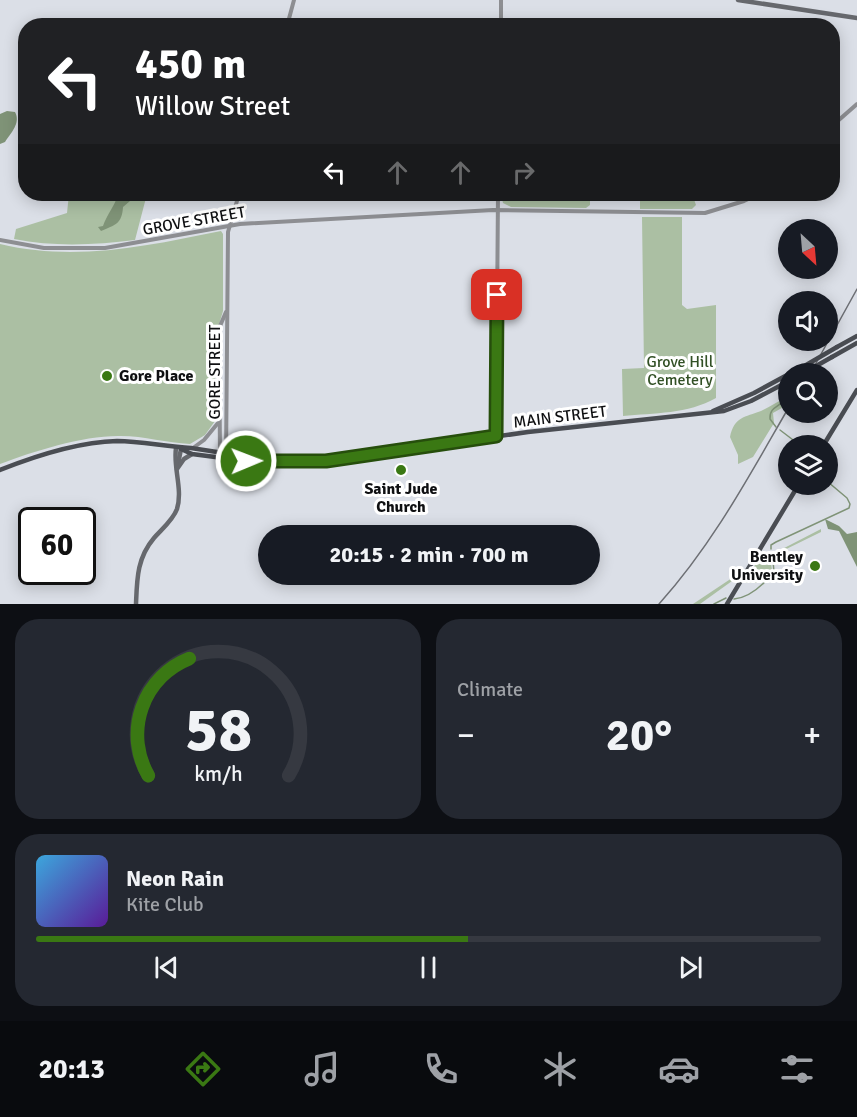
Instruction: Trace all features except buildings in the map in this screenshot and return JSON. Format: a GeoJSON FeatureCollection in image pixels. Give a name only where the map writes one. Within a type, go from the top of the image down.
{"type":"FeatureCollection","features":[{"type":"Feature","properties":{"kind":"main road"},"geometry":{"type":"LineString","coordinates":[[738,0],[857,18]]}},
{"type":"Feature","properties":{"kind":"main road","name":"MAIN STREET"},"geometry":{"type":"LineString","coordinates":[[812,363],[857,336]]}},
{"type":"Feature","properties":{"kind":"main road","name":"MAIN STREET"},"geometry":{"type":"LineString","coordinates":[[818,363],[857,343]]}},
{"type":"Feature","properties":{"kind":"main road","name":"MAIN STREET"},"geometry":{"type":"LineString","coordinates":[[712,411],[778,380]]}},
{"type":"Feature","properties":{"kind":"main road","name":"MAIN STREET"},"geometry":{"type":"LineString","coordinates":[[0,470],[40,456],[112,441],[268,461],[326,461],[496,436],[724,411],[778,386]]}},
{"type":"Feature","properties":{"kind":"main road"},"geometry":{"type":"LineString","coordinates":[[830,435],[857,390]]}},
{"type":"Feature","properties":{"kind":"main road"},"geometry":{"type":"LineString","coordinates":[[136,604],[141,557],[148,544],[172,518],[178,507],[178,449]]}},
{"type":"Feature","properties":{"kind":"main road"},"geometry":{"type":"LineString","coordinates":[[177,469],[193,451]]}},
{"type":"Feature","properties":{"kind":"main road","name":"MAIN STREET"},"geometry":{"type":"LineString","coordinates":[[193,451],[220,453],[226,457]]}},
{"type":"Feature","properties":{"kind":"main road"},"geometry":{"type":"LineString","coordinates":[[727,604],[792,495]]}},
{"type":"Feature","properties":{"kind":"street"},"geometry":{"type":"LineString","coordinates":[[289,18],[294,0]]}},
{"type":"Feature","properties":{"kind":"street"},"geometry":{"type":"LineString","coordinates":[[501,0],[501,18]]}},
{"type":"Feature","properties":{"kind":"street"},"geometry":{"type":"LineString","coordinates":[[840,119],[857,104]]}},
{"type":"Feature","properties":{"kind":"street","name":"GORE STREET"},"geometry":{"type":"LineString","coordinates":[[226,457],[226,312],[229,225],[237,201]]}},
{"type":"Feature","properties":{"kind":"street"},"geometry":{"type":"LineString","coordinates":[[496,436],[498,201]]}},
{"type":"Feature","properties":{"kind":"street","name":"GROVE STREET"},"geometry":{"type":"LineString","coordinates":[[0,240],[52,248],[105,248],[229,225],[498,210],[705,213],[744,201]]}},
{"type":"Feature","properties":{"kind":"street","name":"GORE STREET"},"geometry":{"type":"LineString","coordinates":[[220,453],[219,332],[226,312]]}},
{"type":"Feature","properties":{"kind":"street"},"geometry":{"type":"LineString","coordinates":[[193,451],[219,422]]}},
{"type":"Feature","properties":{"kind":"green space"},"geometry":{"type":"Polygon","coordinates":[[[68,201],[145,201],[135,240],[74,244],[14,239],[16,229],[67,213],[68,201]]]}},
{"type":"Feature","properties":{"kind":"green space"},"geometry":{"type":"Polygon","coordinates":[[[503,201],[590,201],[590,205],[586,208],[511,207],[503,201]]]}},
{"type":"Feature","properties":{"kind":"green space"},"geometry":{"type":"Polygon","coordinates":[[[640,201],[695,201],[696,205],[692,209],[640,209],[640,201]]]}},
{"type":"Feature","properties":{"kind":"green space","name":"Grove Hill Cemetery"},"geometry":{"type":"Polygon","coordinates":[[[642,217],[682,217],[682,305],[687,309],[716,305],[716,398],[682,410],[623,416],[622,369],[644,368],[642,217]]]}},
{"type":"Feature","properties":{"kind":"green space","name":"Gore Place"},"geometry":{"type":"Polygon","coordinates":[[[221,231],[223,234],[223,311],[215,338],[215,421],[205,435],[190,444],[130,436],[92,438],[44,449],[0,464],[0,244],[56,252],[83,252],[166,242],[221,231]]]}},
{"type":"Feature","properties":{"kind":"green space"},"geometry":{"type":"Polygon","coordinates":[[[778,402],[778,410],[773,413],[774,423],[753,457],[738,464],[738,455],[730,437],[734,425],[741,419],[778,402]]]}},
{"type":"Feature","properties":{"kind":"green space"},"geometry":{"type":"Polygon","coordinates":[[[821,529],[821,532],[770,557],[772,570],[756,583],[744,583],[757,562],[821,529]]]}},
{"type":"Feature","properties":{"kind":"green space"},"geometry":{"type":"Polygon","coordinates":[[[738,574],[739,576],[700,604],[693,604],[738,574]]]}},
{"type":"Feature","properties":{"kind":"shaded area"},"geometry":{"type":"Polygon","coordinates":[[[7,111],[15,112],[17,120],[5,142],[0,144],[0,114],[7,111]]]}},
{"type":"Feature","properties":{"kind":"shaded area"},"geometry":{"type":"Polygon","coordinates":[[[130,201],[123,207],[119,220],[101,231],[98,227],[103,226],[115,202],[130,201]]]}},
{"type":"Feature","properties":{"kind":"shaded area"},"geometry":{"type":"Polygon","coordinates":[[[825,519],[839,526],[847,534],[857,532],[857,567],[839,531],[828,529],[825,519]]]}},
{"type":"Feature","properties":{"kind":"waterway"},"geometry":{"type":"LineString","coordinates":[[776,427],[770,415],[771,411],[778,406]]}},
{"type":"Feature","properties":{"kind":"waterway"},"geometry":{"type":"LineString","coordinates":[[780,430],[787,435]]}},
{"type":"Feature","properties":{"kind":"waterway"},"geometry":{"type":"LineString","coordinates":[[771,549],[771,545],[776,542],[849,508],[847,498],[838,490]]}},
{"type":"Feature","properties":{"kind":"waterway"},"geometry":{"type":"LineString","coordinates":[[734,599],[751,593],[766,581],[774,572],[773,561]]}},
{"type":"Feature","properties":{"kind":"waterway"},"geometry":{"type":"LineString","coordinates":[[714,604],[726,598]]}},
{"type":"Feature","properties":{"kind":"railway"},"geometry":{"type":"LineString","coordinates":[[816,363],[857,289]]}},
{"type":"Feature","properties":{"kind":"railway"},"geometry":{"type":"LineString","coordinates":[[659,604],[713,533],[745,484],[780,423]]}},
{"type":"Feature","properties":{"kind":"place","name":"Gore Place"},"geometry":{"type":"Point","coordinates":[107,376]}},
{"type":"Feature","properties":{"kind":"place","name":"Saint Jude Church"},"geometry":{"type":"Point","coordinates":[401,470]}},
{"type":"Feature","properties":{"kind":"place","name":"Bentley University"},"geometry":{"type":"Point","coordinates":[815,566]}},
{"type":"Feature","properties":{"kind":"route"},"geometry":{"type":"LineString","coordinates":[[246,461],[326,461],[496,436],[497,295]]}}]}
